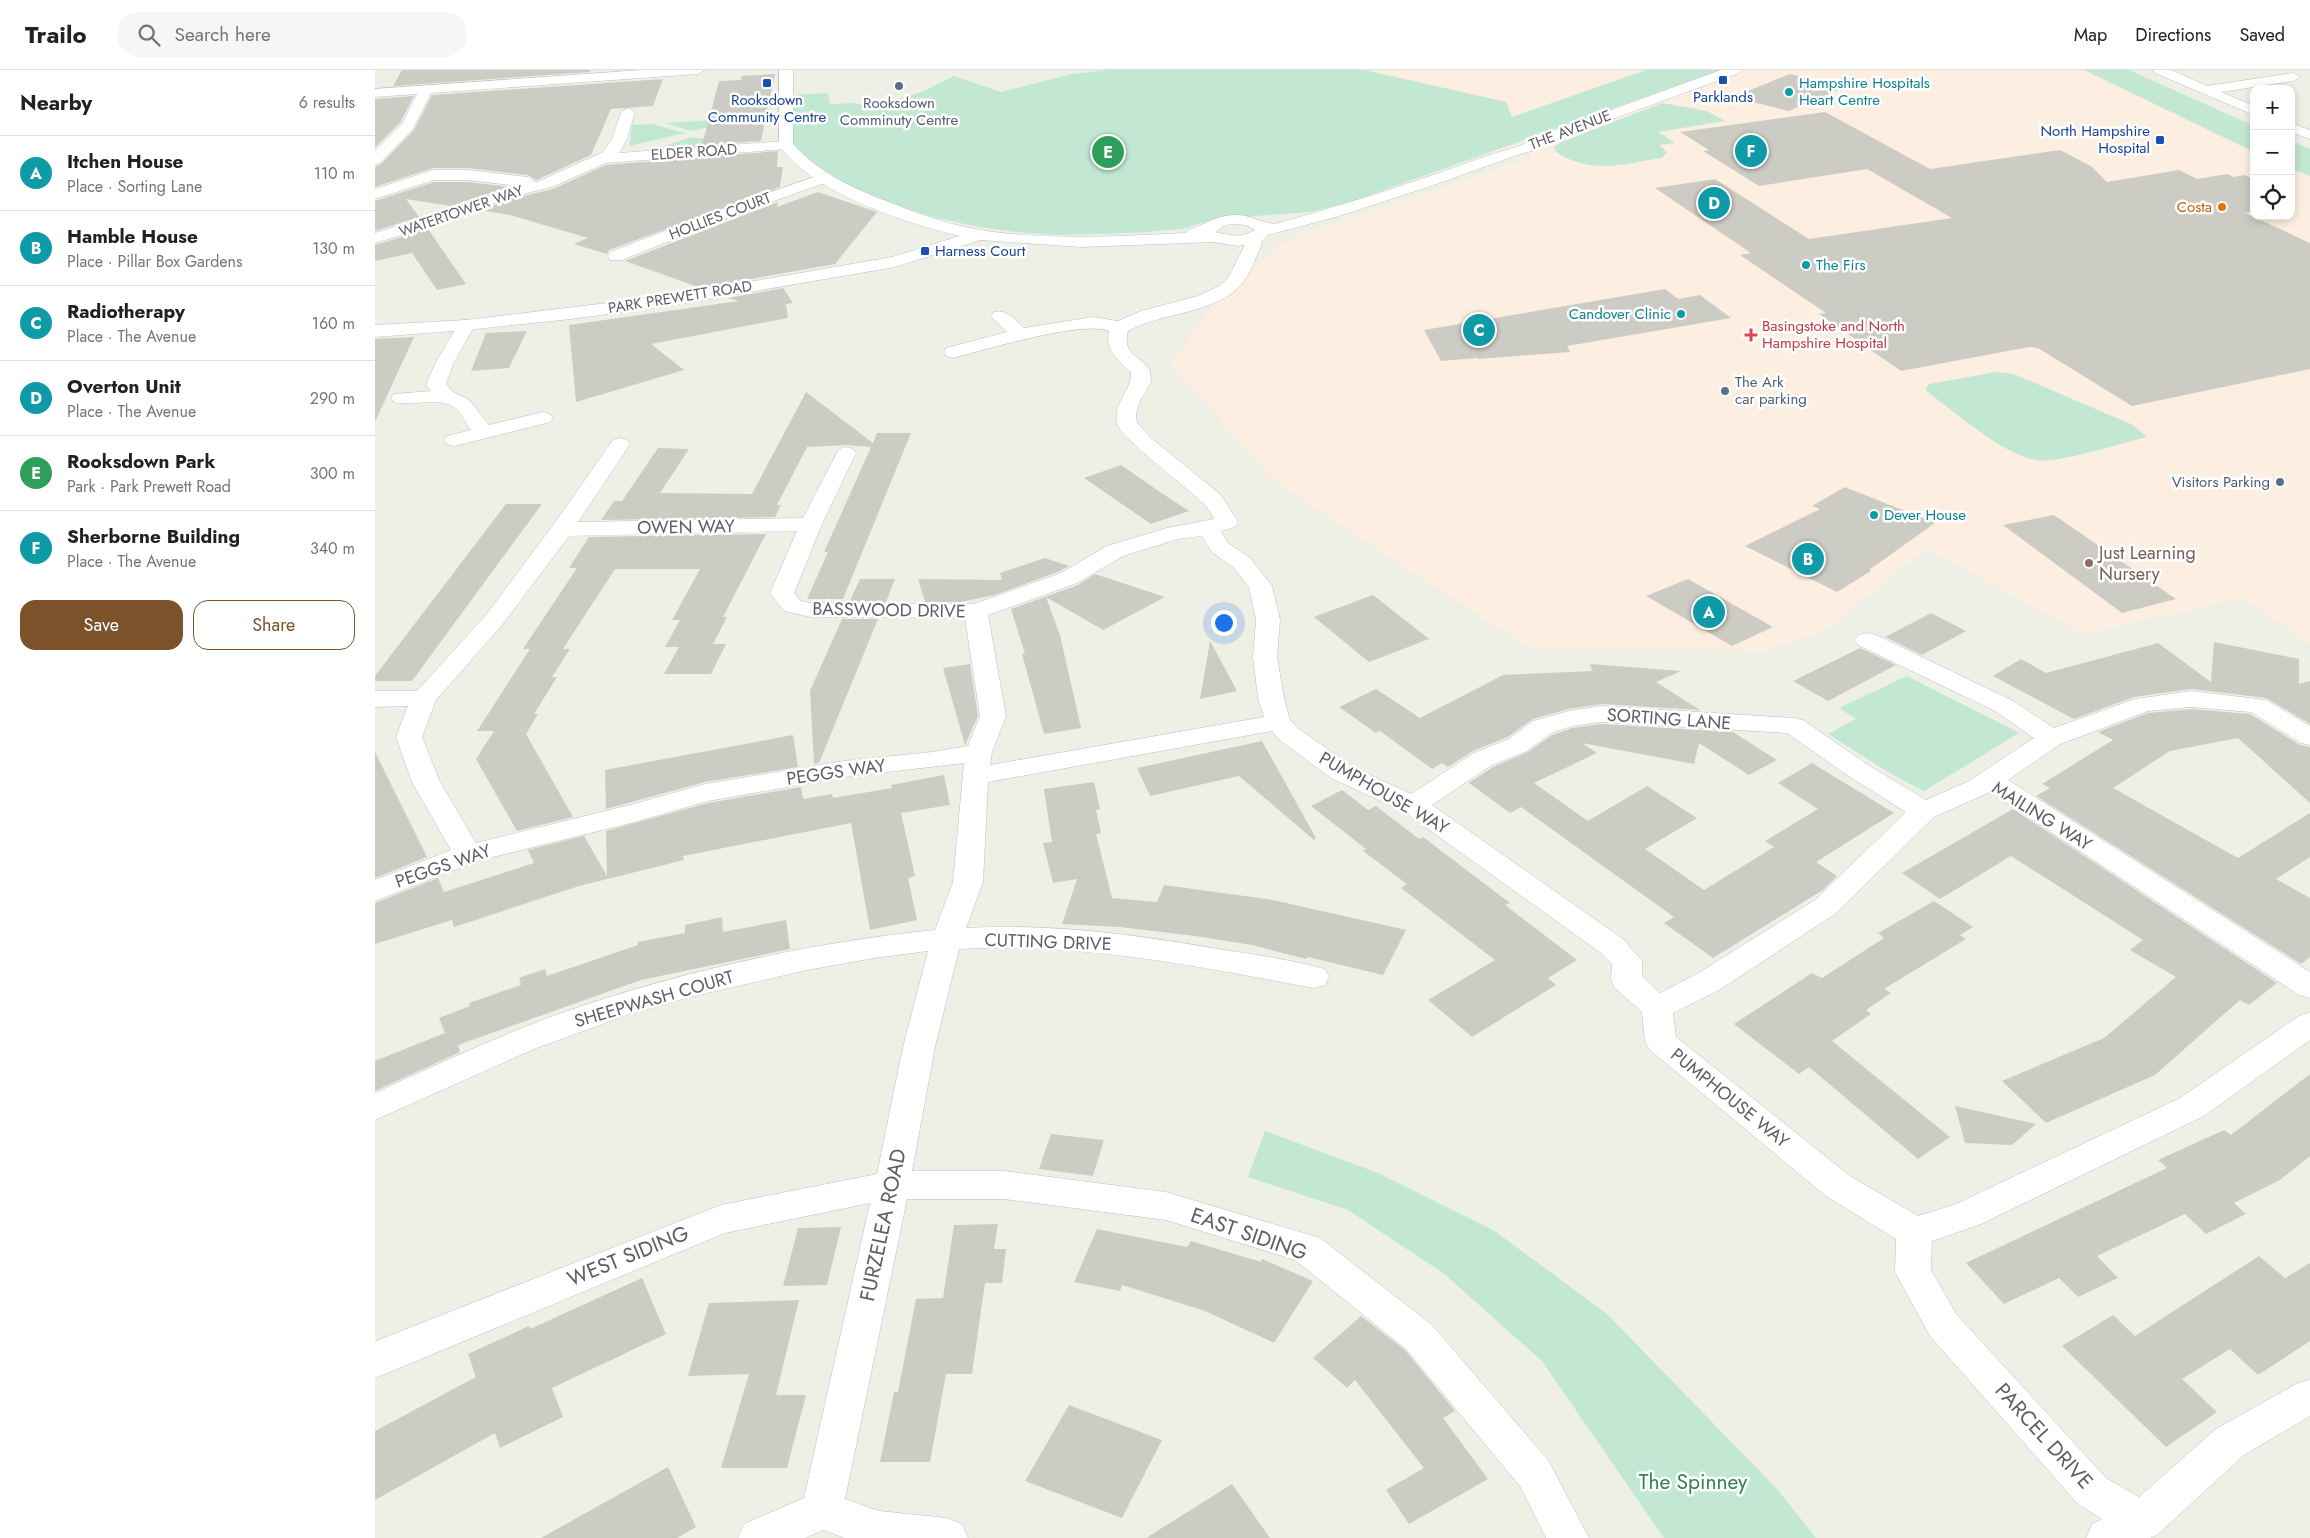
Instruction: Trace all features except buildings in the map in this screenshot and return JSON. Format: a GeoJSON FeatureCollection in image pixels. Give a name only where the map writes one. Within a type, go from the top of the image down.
{"type":"FeatureCollection","features":[{"type":"Feature","properties":{"kind":"street"},"geometry":{"type":"LineString","coordinates":[[375,93],[698,70]]}},
{"type":"Feature","properties":{"kind":"street"},"geometry":{"type":"LineString","coordinates":[[786,70],[786,145]]}},
{"type":"Feature","properties":{"kind":"street","name":"THE AVENUE"},"geometry":{"type":"LineString","coordinates":[[1250,233],[1320,217],[1423,184],[1516,150],[1535,146],[1547,138],[1734,70]]}},
{"type":"Feature","properties":{"kind":"street"},"geometry":{"type":"LineString","coordinates":[[2160,70],[2250,109]]}},
{"type":"Feature","properties":{"kind":"street"},"geometry":{"type":"LineString","coordinates":[[2205,90],[2293,77]]}},
{"type":"Feature","properties":{"kind":"street"},"geometry":{"type":"LineString","coordinates":[[375,160],[408,126],[426,89]]}},
{"type":"Feature","properties":{"kind":"street","name":"WATERTOWER WAY"},"geometry":{"type":"LineString","coordinates":[[375,238],[433,221],[510,192],[547,184],[603,159],[610,155],[617,146],[628,112]]}},
{"type":"Feature","properties":{"kind":"street"},"geometry":{"type":"LineString","coordinates":[[2295,129],[2310,135]]}},
{"type":"Feature","properties":{"kind":"street","name":"ELDER ROAD"},"geometry":{"type":"LineString","coordinates":[[603,159],[786,145]]}},
{"type":"Feature","properties":{"kind":"street","name":"PARK PREWETT ROAD"},"geometry":{"type":"LineString","coordinates":[[786,145],[803,164],[851,193],[932,224],[979,234],[1002,238],[1081,242],[1250,233]]}},
{"type":"Feature","properties":{"kind":"street","name":"WATERTOWER WAY"},"geometry":{"type":"LineString","coordinates":[[375,194],[433,175],[468,175],[547,184]]}},
{"type":"Feature","properties":{"kind":"street","name":"HOLLIES COURT"},"geometry":{"type":"LineString","coordinates":[[616,256],[726,213],[825,178]]}},
{"type":"Feature","properties":{"kind":"street","name":"PARK PREWETT ROAD"},"geometry":{"type":"LineString","coordinates":[[1211,234],[1211,227],[1222,222],[1239,220],[1250,233]]}},
{"type":"Feature","properties":{"kind":"street"},"geometry":{"type":"LineString","coordinates":[[1250,233],[1242,251],[1245,259],[1237,278],[1219,293],[1199,301],[1147,314],[1119,328],[1115,341],[1119,352],[1140,370],[1141,382],[1130,401],[1127,424],[1143,442],[1213,500],[1227,522],[1207,528],[1219,547],[1241,562],[1259,586],[1268,620],[1265,657],[1278,722]]}},
{"type":"Feature","properties":{"kind":"street","name":"PARK PREWETT ROAD"},"geometry":{"type":"LineString","coordinates":[[375,331],[466,325],[571,314],[675,300],[895,262],[979,234]]}},
{"type":"Feature","properties":{"kind":"street"},"geometry":{"type":"LineString","coordinates":[[1000,316],[1020,334]]}},
{"type":"Feature","properties":{"kind":"street"},"geometry":{"type":"LineString","coordinates":[[953,352],[1020,334],[1093,322],[1107,323],[1119,328]]}},
{"type":"Feature","properties":{"kind":"street"},"geometry":{"type":"LineString","coordinates":[[466,325],[444,364],[436,385],[446,396],[462,404],[483,433]]}},
{"type":"Feature","properties":{"kind":"street"},"geometry":{"type":"LineString","coordinates":[[401,398],[446,396]]}},
{"type":"Feature","properties":{"kind":"street"},"geometry":{"type":"LineString","coordinates":[[454,440],[543,418]]}},
{"type":"Feature","properties":{"kind":"street"},"geometry":{"type":"LineString","coordinates":[[468,854],[426,782],[409,738],[424,698],[494,620],[562,529],[620,444]]}},
{"type":"Feature","properties":{"kind":"street","name":"BASSWOOD DRIVE"},"geometry":{"type":"LineString","coordinates":[[846,453],[811,524],[782,594],[792,606],[811,610],[976,611],[1069,578],[1115,551],[1175,533],[1207,528]]}},
{"type":"Feature","properties":{"kind":"street","name":"OWEN WAY"},"geometry":{"type":"LineString","coordinates":[[562,529],[811,524]]}},
{"type":"Feature","properties":{"kind":"street","name":"BASSWOOD DRIVE"},"geometry":{"type":"LineString","coordinates":[[976,611],[993,716],[977,764]]}},
{"type":"Feature","properties":{"kind":"street"},"geometry":{"type":"LineString","coordinates":[[1867,640],[2004,706],[2051,738]]}},
{"type":"Feature","properties":{"kind":"street"},"geometry":{"type":"LineString","coordinates":[[375,699],[424,698]]}},
{"type":"Feature","properties":{"kind":"street"},"geometry":{"type":"LineString","coordinates":[[1990,780],[2051,738],[2144,704],[2191,699],[2257,705],[2310,737]]}},
{"type":"Feature","properties":{"kind":"street","name":"SORTING LANE"},"geometry":{"type":"LineString","coordinates":[[1413,806],[1483,759],[1518,745],[1542,727],[1569,718],[1601,714],[1794,726],[1859,771],[1924,811]]}},
{"type":"Feature","properties":{"kind":"street","name":"PEGGS WAY"},"geometry":{"type":"LineString","coordinates":[[375,891],[468,854],[635,813],[705,793],[844,768],[932,760],[977,764],[1278,722]]}},
{"type":"Feature","properties":{"kind":"street","name":"PUMPHOUSE WAY"},"geometry":{"type":"LineString","coordinates":[[1278,722],[1290,735],[1341,772],[1413,806],[1612,946],[1627,961],[1626,980],[1657,1008],[1661,1042],[1838,1186],[1914,1232]]}},
{"type":"Feature","properties":{"kind":"street"},"geometry":{"type":"LineString","coordinates":[[946,940],[968,882],[977,764]]}},
{"type":"Feature","properties":{"kind":"street","name":"MAILING WAY"},"geometry":{"type":"LineString","coordinates":[[1657,1008],[1708,982],[1825,907],[1924,811],[1979,787],[1990,780],[2310,987]]}},
{"type":"Feature","properties":{"kind":"street","name":"CUTTING DRIVE"},"geometry":{"type":"LineString","coordinates":[[946,940],[1009,937],[1077,940],[1179,951],[1314,977]]}},
{"type":"Feature","properties":{"kind":"street","name":"SHEEPWASH COURT"},"geometry":{"type":"LineString","coordinates":[[375,1107],[467,1064],[547,1031],[699,983],[796,960],[889,945],[946,940]]}},
{"type":"Feature","properties":{"kind":"street","name":"FURZELEA ROAD"},"geometry":{"type":"LineString","coordinates":[[822,1510],[892,1185],[919,1047],[946,940]]}},
{"type":"Feature","properties":{"kind":"street"},"geometry":{"type":"LineString","coordinates":[[1914,1232],[1968,1214],[2192,1107],[2310,1024]]}},
{"type":"Feature","properties":{"kind":"street","name":"WEST SIDING"},"geometry":{"type":"LineString","coordinates":[[375,1361],[395,1351],[721,1218],[892,1185]]}},
{"type":"Feature","properties":{"kind":"street","name":"EAST SIDING"},"geometry":{"type":"LineString","coordinates":[[892,1185],[1004,1185],[1166,1206],[1307,1249],[1419,1337],[1534,1473],[1567,1538]]}},
{"type":"Feature","properties":{"kind":"street","name":"PARCEL DRIVE"},"geometry":{"type":"LineString","coordinates":[[1914,1232],[1913,1272],[1943,1325],[2092,1491],[2124,1530],[2230,1442],[2310,1396]]}},
{"type":"Feature","properties":{"kind":"street"},"geometry":{"type":"LineString","coordinates":[[759,1538],[822,1510],[879,1531],[947,1538]]}},
{"type":"Feature","properties":{"kind":"shaded area","name":"Basingstoke and North Hampshire Hospital"},"geometry":{"type":"Polygon","coordinates":[[[1371,70],[2084,70],[2250,149],[2250,220],[2295,220],[2295,170],[2310,176],[2310,645],[2245,598],[2083,634],[1927,548],[1825,630],[1767,650],[1529,648],[1269,477],[1172,364],[1212,305],[1294,236],[1531,157],[1506,102],[1371,70]]]}},
{"type":"Feature","properties":{"kind":"green space"},"geometry":{"type":"Polygon","coordinates":[[[1107,70],[1364,70],[1506,102],[1512,117],[1646,70],[1721,70],[1350,202],[1311,212],[1215,219],[1181,229],[1134,233],[1056,235],[1016,232],[979,227],[937,218],[869,197],[831,177],[790,144],[791,95],[828,93],[830,104],[855,103],[863,105],[891,102],[921,92],[954,76],[1001,92],[1072,74],[1107,70]]]}},
{"type":"Feature","properties":{"kind":"green space"},"geometry":{"type":"Polygon","coordinates":[[[2084,70],[2129,70],[2250,124],[2250,150],[2084,70]]]}},
{"type":"Feature","properties":{"kind":"green space"},"geometry":{"type":"Polygon","coordinates":[[[1662,103],[1707,111],[1725,121],[1658,132],[1675,143],[1660,145],[1667,153],[1661,158],[1621,165],[1595,166],[1569,159],[1556,152],[1554,147],[1559,143],[1662,103]]]}},
{"type":"Feature","properties":{"kind":"green space"},"geometry":{"type":"Polygon","coordinates":[[[770,117],[770,119],[738,121],[691,131],[665,123],[770,117]]]}},
{"type":"Feature","properties":{"kind":"green space"},"geometry":{"type":"Polygon","coordinates":[[[652,124],[685,133],[629,146],[632,125],[652,124]]]}},
{"type":"Feature","properties":{"kind":"green space"},"geometry":{"type":"Polygon","coordinates":[[[691,137],[746,145],[650,151],[691,137]]]}},
{"type":"Feature","properties":{"kind":"green space"},"geometry":{"type":"Polygon","coordinates":[[[2295,143],[2310,149],[2310,176],[2295,170],[2295,143]]]}},
{"type":"Feature","properties":{"kind":"green space"},"geometry":{"type":"Polygon","coordinates":[[[1996,372],[2014,374],[2133,425],[2147,437],[2074,456],[2035,460],[2022,456],[1993,440],[1925,390],[1929,384],[1996,372]]]}},
{"type":"Feature","properties":{"kind":"green space"},"geometry":{"type":"Polygon","coordinates":[[[1907,676],[2019,733],[1924,791],[1888,772],[1828,734],[1856,719],[1839,708],[1907,676]]]}},
{"type":"Feature","properties":{"kind":"green space","name":"The Spinney"},"geometry":{"type":"Polygon","coordinates":[[[1265,1131],[1378,1173],[1493,1230],[1607,1314],[1778,1490],[1816,1538],[1664,1538],[1542,1361],[1443,1273],[1348,1210],[1248,1177],[1265,1131]]]}},
{"type":"Feature","properties":{"kind":"place","name":"Parklands"},"geometry":{"type":"Point","coordinates":[1723,80]}},
{"type":"Feature","properties":{"kind":"place","name":"Rooksdown Community Centre"},"geometry":{"type":"Point","coordinates":[767,83]}},
{"type":"Feature","properties":{"kind":"place","name":"Rooksdown Comminuty Centre"},"geometry":{"type":"Point","coordinates":[899,86]}},
{"type":"Feature","properties":{"kind":"place","name":"Hampshire Hospitals Heart Centre"},"geometry":{"type":"Point","coordinates":[1789,92]}},
{"type":"Feature","properties":{"kind":"place","name":"North Hampshire Hospital"},"geometry":{"type":"Point","coordinates":[2160,140]}},
{"type":"Feature","properties":{"kind":"place","name":"Sherborne Building"},"geometry":{"type":"Point","coordinates":[1751,151]}},
{"type":"Feature","properties":{"kind":"place","name":"Rooksdown Park"},"geometry":{"type":"Point","coordinates":[1108,152]}},
{"type":"Feature","properties":{"kind":"place","name":"Overton Unit"},"geometry":{"type":"Point","coordinates":[1714,203]}},
{"type":"Feature","properties":{"kind":"place","name":"Costa"},"geometry":{"type":"Point","coordinates":[2222,207]}},
{"type":"Feature","properties":{"kind":"place","name":"Harness Court"},"geometry":{"type":"Point","coordinates":[925,251]}},
{"type":"Feature","properties":{"kind":"place","name":"The Firs"},"geometry":{"type":"Point","coordinates":[1806,265]}},
{"type":"Feature","properties":{"kind":"place","name":"Candover Clinic"},"geometry":{"type":"Point","coordinates":[1681,314]}},
{"type":"Feature","properties":{"kind":"place","name":"Radiotherapy"},"geometry":{"type":"Point","coordinates":[1479,330]}},
{"type":"Feature","properties":{"kind":"place","name":"Basingstoke and North Hampshire Hospital"},"geometry":{"type":"Point","coordinates":[1751,335]}},
{"type":"Feature","properties":{"kind":"place","name":"The Ark car parking"},"geometry":{"type":"Point","coordinates":[1725,391]}},
{"type":"Feature","properties":{"kind":"place","name":"Visitors Parking"},"geometry":{"type":"Point","coordinates":[2280,482]}},
{"type":"Feature","properties":{"kind":"place","name":"Dever House"},"geometry":{"type":"Point","coordinates":[1874,515]}},
{"type":"Feature","properties":{"kind":"place","name":"Hamble House"},"geometry":{"type":"Point","coordinates":[1808,559]}},
{"type":"Feature","properties":{"kind":"place","name":"Just Learning Nursery"},"geometry":{"type":"Point","coordinates":[2089,563]}},
{"type":"Feature","properties":{"kind":"place","name":"Itchen House"},"geometry":{"type":"Point","coordinates":[1709,612]}}]}
